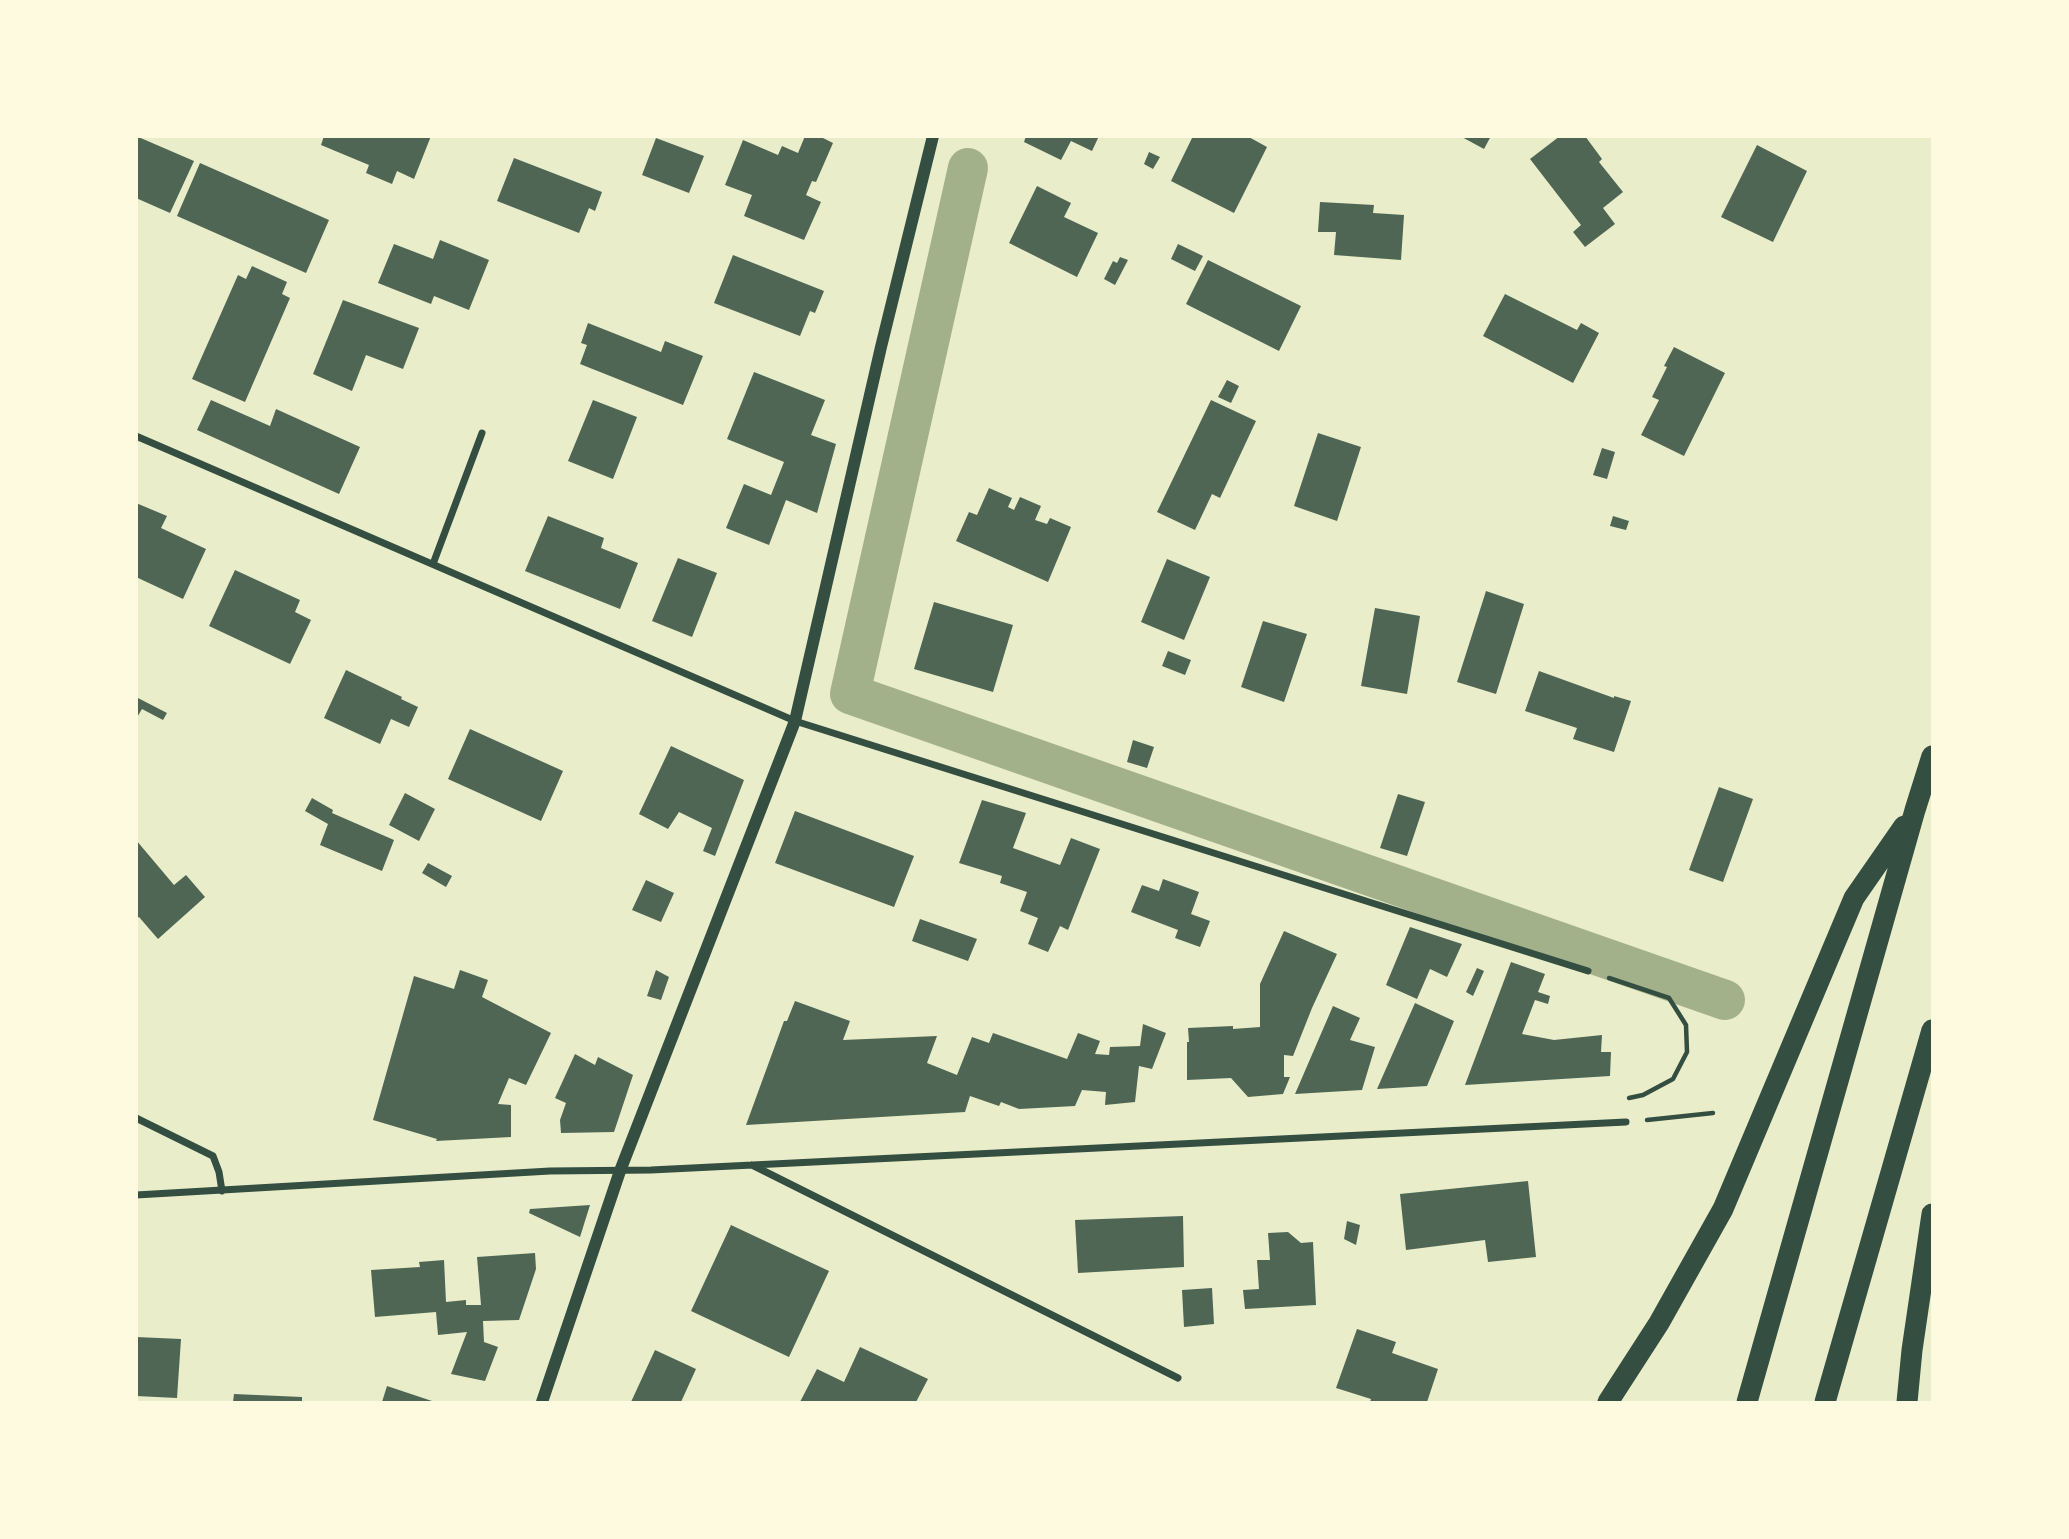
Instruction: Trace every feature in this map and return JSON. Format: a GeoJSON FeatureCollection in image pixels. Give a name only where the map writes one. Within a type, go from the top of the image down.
{"type":"FeatureCollection","features":[{"type":"Feature","properties":{"kind":"highway"},"geometry":{"type":"LineString","coordinates":[[1747,1402],[1915,810],[1933,757]]}},
{"type":"Feature","properties":{"kind":"highway"},"geometry":{"type":"LineString","coordinates":[[1608,1402],[1659,1323],[1723,1209],[1854,898],[1915,810]]}},
{"type":"Feature","properties":{"kind":"highway"},"geometry":{"type":"LineString","coordinates":[[1825,1402],[1933,1030]]}},
{"type":"Feature","properties":{"kind":"highway"},"geometry":{"type":"LineString","coordinates":[[1907,1402],[1912,1350],[1933,1213]]}},
{"type":"Feature","properties":{"kind":"street"},"geometry":{"type":"LineString","coordinates":[[542,1402],[620,1171],[795,721],[881,347],[933,136]]}},
{"type":"Feature","properties":{"kind":"street"},"geometry":{"type":"LineString","coordinates":[[433,564],[482,433]]}},
{"type":"Feature","properties":{"kind":"street"},"geometry":{"type":"LineString","coordinates":[[136,436],[795,721],[1588,971]]}},
{"type":"Feature","properties":{"kind":"street"},"geometry":{"type":"LineString","coordinates":[[136,1118],[213,1156],[222,1191]]}},
{"type":"Feature","properties":{"kind":"street"},"geometry":{"type":"LineString","coordinates":[[136,1195],[550,1171],[752,1165],[1626,1122]]}},
{"type":"Feature","properties":{"kind":"street"},"geometry":{"type":"LineString","coordinates":[[752,1165],[1178,1378]]}},
{"type":"Feature","properties":{"kind":"path"},"geometry":{"type":"LineString","coordinates":[[1588,971],[1669,998],[1686,1025],[1687,1052],[1673,1079],[1643,1095],[1625,1098],[1626,1122],[1713,1113]]}},
{"type":"Feature","properties":{"kind":"building"},"geometry":{"type":"Polygon","coordinates":[[[136,136],[194,161],[170,213],[136,198],[136,136]]]}},
{"type":"Feature","properties":{"kind":"building"},"geometry":{"type":"Polygon","coordinates":[[[324,136],[431,136],[414,179],[397,171],[392,184],[366,173],[369,165],[321,145],[324,136]]]}},
{"type":"Feature","properties":{"kind":"building"},"geometry":{"type":"Polygon","coordinates":[[[805,136],[819,136],[833,143],[816,182],[812,181],[806,195],[821,202],[804,240],[744,216],[752,195],[725,185],[743,140],[778,155],[782,146],[798,153],[805,136]]]}},
{"type":"Feature","properties":{"kind":"building"},"geometry":{"type":"Polygon","coordinates":[[[1026,136],[1099,136],[1092,151],[1071,141],[1061,160],[1024,142],[1026,136]]]}},
{"type":"Feature","properties":{"kind":"building"},"geometry":{"type":"Polygon","coordinates":[[[1193,136],[1247,136],[1267,147],[1234,213],[1171,181],[1193,136]]]}},
{"type":"Feature","properties":{"kind":"building"},"geometry":{"type":"Polygon","coordinates":[[[1460,136],[1491,136],[1484,149],[1460,136]]]}},
{"type":"Feature","properties":{"kind":"building"},"geometry":{"type":"Polygon","coordinates":[[[1560,136],[1585,136],[1602,159],[1599,162],[1623,192],[1603,208],[1615,224],[1585,247],[1573,232],[1581,225],[1530,159],[1560,136]]]}},
{"type":"Feature","properties":{"kind":"building"},"geometry":{"type":"Polygon","coordinates":[[[656,138],[704,156],[689,193],[642,175],[656,138]]]}},
{"type":"Feature","properties":{"kind":"building"},"geometry":{"type":"Polygon","coordinates":[[[1757,145],[1807,171],[1773,242],[1721,217],[1757,145]]]}},
{"type":"Feature","properties":{"kind":"building"},"geometry":{"type":"Polygon","coordinates":[[[1149,152],[1160,157],[1153,169],[1144,164],[1149,152]]]}},
{"type":"Feature","properties":{"kind":"building"},"geometry":{"type":"Polygon","coordinates":[[[514,158],[602,192],[595,211],[589,208],[579,233],[497,201],[514,158]]]}},
{"type":"Feature","properties":{"kind":"building"},"geometry":{"type":"Polygon","coordinates":[[[200,163],[329,220],[306,273],[177,216],[200,163]]]}},
{"type":"Feature","properties":{"kind":"building"},"geometry":{"type":"Polygon","coordinates":[[[1037,186],[1071,203],[1064,217],[1098,233],[1077,277],[1009,243],[1037,186]]]}},
{"type":"Feature","properties":{"kind":"building"},"geometry":{"type":"Polygon","coordinates":[[[1320,202],[1374,205],[1373,213],[1404,215],[1401,260],[1334,255],[1336,232],[1318,232],[1320,202]]]}},
{"type":"Feature","properties":{"kind":"building"},"geometry":{"type":"Polygon","coordinates":[[[440,240],[489,260],[469,310],[434,296],[431,304],[378,283],[394,244],[433,259],[440,240]]]}},
{"type":"Feature","properties":{"kind":"building"},"geometry":{"type":"Polygon","coordinates":[[[1178,244],[1203,256],[1195,271],[1171,259],[1178,244]]]}},
{"type":"Feature","properties":{"kind":"building"},"geometry":{"type":"Polygon","coordinates":[[[733,255],[824,291],[815,313],[810,311],[800,336],[714,303],[733,255]]]}},
{"type":"Feature","properties":{"kind":"building"},"geometry":{"type":"Polygon","coordinates":[[[1120,257],[1128,260],[1115,285],[1104,279],[1113,261],[1117,263],[1120,257]]]}},
{"type":"Feature","properties":{"kind":"building"},"geometry":{"type":"Polygon","coordinates":[[[1208,260],[1301,306],[1279,351],[1186,304],[1208,260]]]}},
{"type":"Feature","properties":{"kind":"building"},"geometry":{"type":"Polygon","coordinates":[[[252,266],[287,282],[282,294],[290,298],[245,402],[192,379],[238,275],[246,279],[252,266]]]}},
{"type":"Feature","properties":{"kind":"building"},"geometry":{"type":"Polygon","coordinates":[[[1505,294],[1577,330],[1581,323],[1599,333],[1573,383],[1483,336],[1505,294]]]}},
{"type":"Feature","properties":{"kind":"building"},"geometry":{"type":"Polygon","coordinates":[[[343,300],[419,328],[403,369],[366,355],[352,391],[313,374],[343,300]]]}},
{"type":"Feature","properties":{"kind":"building"},"geometry":{"type":"Polygon","coordinates":[[[588,323],[661,352],[665,341],[703,356],[683,405],[580,364],[587,345],[581,343],[588,323]]]}},
{"type":"Feature","properties":{"kind":"building"},"geometry":{"type":"Polygon","coordinates":[[[1674,347],[1725,373],[1684,456],[1641,435],[1659,400],[1652,397],[1674,347]]]}},
{"type":"Feature","properties":{"kind":"building"},"geometry":{"type":"Polygon","coordinates":[[[754,372],[825,400],[811,435],[836,444],[817,513],[786,500],[769,545],[726,528],[744,484],[771,495],[784,462],[727,439],[754,372]]]}},
{"type":"Feature","properties":{"kind":"building"},"geometry":{"type":"Polygon","coordinates":[[[1227,380],[1239,386],[1231,403],[1218,397],[1227,380]]]}},
{"type":"Feature","properties":{"kind":"building"},"geometry":{"type":"Polygon","coordinates":[[[211,400],[270,426],[276,409],[360,447],[339,494],[197,430],[211,400]]]}},
{"type":"Feature","properties":{"kind":"building"},"geometry":{"type":"Polygon","coordinates":[[[593,400],[637,417],[613,479],[568,461],[593,400]]]}},
{"type":"Feature","properties":{"kind":"building"},"geometry":{"type":"Polygon","coordinates":[[[1211,400],[1256,421],[1220,498],[1212,494],[1195,530],[1157,512],[1211,400]]]}},
{"type":"Feature","properties":{"kind":"building"},"geometry":{"type":"Polygon","coordinates":[[[1318,433],[1361,447],[1337,521],[1294,506],[1318,433]]]}},
{"type":"Feature","properties":{"kind":"building"},"geometry":{"type":"Polygon","coordinates":[[[1602,448],[1615,452],[1607,479],[1593,475],[1602,448]]]}},
{"type":"Feature","properties":{"kind":"building"},"geometry":{"type":"Polygon","coordinates":[[[989,488],[1012,498],[1008,507],[1014,510],[1020,497],[1041,506],[1035,520],[1047,524],[1050,518],[1071,527],[1048,582],[956,541],[969,512],[977,515],[989,488]]]}},
{"type":"Feature","properties":{"kind":"building"},"geometry":{"type":"Polygon","coordinates":[[[136,503],[167,516],[161,528],[206,549],[183,599],[136,577],[136,503]]]}},
{"type":"Feature","properties":{"kind":"building"},"geometry":{"type":"Polygon","coordinates":[[[548,516],[604,538],[601,548],[638,563],[620,609],[525,571],[548,516]]]}},
{"type":"Feature","properties":{"kind":"building"},"geometry":{"type":"Polygon","coordinates":[[[1613,516],[1629,521],[1626,530],[1610,526],[1613,516]]]}},
{"type":"Feature","properties":{"kind":"building"},"geometry":{"type":"Polygon","coordinates":[[[678,558],[717,573],[692,637],[652,621],[678,558]]]}},
{"type":"Feature","properties":{"kind":"building"},"geometry":{"type":"Polygon","coordinates":[[[1167,559],[1210,577],[1184,640],[1141,622],[1167,559]]]}},
{"type":"Feature","properties":{"kind":"building"},"geometry":{"type":"Polygon","coordinates":[[[235,570],[300,600],[295,612],[311,620],[290,664],[209,626],[235,570]]]}},
{"type":"Feature","properties":{"kind":"building"},"geometry":{"type":"Polygon","coordinates":[[[1486,591],[1524,604],[1496,694],[1457,682],[1486,591]]]}},
{"type":"Feature","properties":{"kind":"building"},"geometry":{"type":"Polygon","coordinates":[[[934,602],[1013,625],[993,692],[914,669],[934,602]]]}},
{"type":"Feature","properties":{"kind":"building"},"geometry":{"type":"Polygon","coordinates":[[[1375,608],[1420,616],[1407,694],[1361,686],[1375,608]]]}},
{"type":"Feature","properties":{"kind":"building"},"geometry":{"type":"Polygon","coordinates":[[[1263,621],[1307,634],[1284,702],[1241,687],[1263,621]]]}},
{"type":"Feature","properties":{"kind":"building"},"geometry":{"type":"Polygon","coordinates":[[[1168,651],[1191,660],[1185,675],[1162,666],[1168,651]]]}},
{"type":"Feature","properties":{"kind":"building"},"geometry":{"type":"Polygon","coordinates":[[[346,670],[418,707],[409,727],[391,719],[380,744],[324,718],[346,670]]]}},
{"type":"Feature","properties":{"kind":"building"},"geometry":{"type":"Polygon","coordinates":[[[1539,671],[1614,698],[1631,701],[1614,752],[1573,739],[1577,728],[1525,711],[1539,671]]]}},
{"type":"Feature","properties":{"kind":"building"},"geometry":{"type":"Polygon","coordinates":[[[136,697],[167,713],[163,720],[142,709],[136,719],[136,697]]]}},
{"type":"Feature","properties":{"kind":"building"},"geometry":{"type":"Polygon","coordinates":[[[470,729],[563,771],[541,821],[448,779],[470,729]]]}},
{"type":"Feature","properties":{"kind":"building"},"geometry":{"type":"Polygon","coordinates":[[[1133,740],[1154,747],[1147,768],[1127,762],[1133,740]]]}},
{"type":"Feature","properties":{"kind":"building"},"geometry":{"type":"Polygon","coordinates":[[[671,746],[744,780],[715,856],[703,851],[712,828],[679,812],[668,829],[639,814],[671,746]]]}},
{"type":"Feature","properties":{"kind":"building"},"geometry":{"type":"Polygon","coordinates":[[[1719,787],[1753,799],[1723,882],[1689,870],[1719,787]]]}},
{"type":"Feature","properties":{"kind":"building"},"geometry":{"type":"Polygon","coordinates":[[[405,793],[435,809],[419,841],[389,825],[405,793]]]}},
{"type":"Feature","properties":{"kind":"building"},"geometry":{"type":"Polygon","coordinates":[[[1398,794],[1425,802],[1407,856],[1380,848],[1398,794]]]}},
{"type":"Feature","properties":{"kind":"building"},"geometry":{"type":"Polygon","coordinates":[[[312,798],[333,810],[332,813],[394,840],[382,871],[320,845],[328,824],[305,811],[312,798]]]}},
{"type":"Feature","properties":{"kind":"building"},"geometry":{"type":"Polygon","coordinates":[[[982,800],[1026,813],[1013,848],[1060,865],[1071,838],[1100,849],[1068,930],[1060,926],[1048,952],[1028,944],[1038,918],[1020,911],[1027,892],[1000,883],[1002,876],[959,863],[982,800]]]}},
{"type":"Feature","properties":{"kind":"building"},"geometry":{"type":"Polygon","coordinates":[[[795,811],[914,856],[894,907],[775,863],[795,811]]]}},
{"type":"Feature","properties":{"kind":"building"},"geometry":{"type":"Polygon","coordinates":[[[136,840],[174,885],[186,875],[205,897],[158,939],[139,917],[136,919],[136,840]]]}},
{"type":"Feature","properties":{"kind":"building"},"geometry":{"type":"Polygon","coordinates":[[[428,863],[452,876],[446,887],[422,873],[428,863]]]}},
{"type":"Feature","properties":{"kind":"building"},"geometry":{"type":"Polygon","coordinates":[[[1163,879],[1199,892],[1191,914],[1210,921],[1200,947],[1175,938],[1178,930],[1131,912],[1142,885],[1159,891],[1163,879]]]}},
{"type":"Feature","properties":{"kind":"building"},"geometry":{"type":"Polygon","coordinates":[[[646,880],[674,893],[661,922],[632,910],[646,880]]]}},
{"type":"Feature","properties":{"kind":"building"},"geometry":{"type":"Polygon","coordinates":[[[920,919],[977,939],[968,961],[912,941],[920,919]]]}},
{"type":"Feature","properties":{"kind":"building"},"geometry":{"type":"Polygon","coordinates":[[[1410,927],[1462,944],[1447,977],[1430,969],[1417,999],[1386,985],[1410,927]]]}},
{"type":"Feature","properties":{"kind":"building"},"geometry":{"type":"Polygon","coordinates":[[[1284,931],[1337,954],[1293,1056],[1284,1055],[1284,1077],[1290,1077],[1283,1094],[1248,1097],[1231,1078],[1187,1080],[1188,1028],[1260,1027],[1260,984],[1284,931]]]}},
{"type":"Feature","properties":{"kind":"building"},"geometry":{"type":"Polygon","coordinates":[[[1511,962],[1545,974],[1538,992],[1550,996],[1548,1004],[1535,1000],[1522,1034],[1554,1040],[1602,1035],[1601,1052],[1611,1052],[1610,1076],[1465,1085],[1511,962]]]}},
{"type":"Feature","properties":{"kind":"building"},"geometry":{"type":"Polygon","coordinates":[[[1477,968],[1484,971],[1473,996],[1466,992],[1477,968]]]}},
{"type":"Feature","properties":{"kind":"building"},"geometry":{"type":"Polygon","coordinates":[[[460,970],[488,980],[482,997],[551,1033],[526,1085],[509,1078],[498,1104],[511,1105],[511,1137],[436,1141],[437,1139],[373,1120],[414,976],[454,989],[460,970]]]}},
{"type":"Feature","properties":{"kind":"building"},"geometry":{"type":"Polygon","coordinates":[[[656,970],[669,977],[661,1000],[647,996],[656,970]]]}},
{"type":"Feature","properties":{"kind":"building"},"geometry":{"type":"Polygon","coordinates":[[[795,1001],[850,1021],[843,1040],[937,1036],[927,1063],[957,1075],[972,1037],[989,1043],[993,1033],[1067,1059],[1078,1033],[1100,1041],[1095,1054],[1109,1055],[1110,1047],[1140,1046],[1143,1024],[1166,1033],[1152,1069],[1139,1066],[1135,1102],[1105,1105],[1106,1092],[1082,1090],[1075,1106],[1019,1109],[1001,1102],[999,1106],[970,1096],[965,1112],[746,1125],[784,1021],[787,1021],[795,1001]]]}},
{"type":"Feature","properties":{"kind":"building"},"geometry":{"type":"Polygon","coordinates":[[[1415,1003],[1454,1021],[1427,1086],[1377,1089],[1415,1003]]]}},
{"type":"Feature","properties":{"kind":"building"},"geometry":{"type":"Polygon","coordinates":[[[1333,1006],[1360,1018],[1350,1040],[1375,1047],[1362,1090],[1295,1094],[1333,1006]]]}},
{"type":"Feature","properties":{"kind":"building"},"geometry":{"type":"Polygon","coordinates":[[[575,1054],[595,1065],[598,1057],[633,1075],[614,1132],[561,1133],[560,1120],[566,1103],[555,1098],[575,1054]]]}},
{"type":"Feature","properties":{"kind":"building"},"geometry":{"type":"Polygon","coordinates":[[[1528,1181],[1536,1257],[1488,1262],[1485,1240],[1406,1250],[1400,1194],[1528,1181]]]}},
{"type":"Feature","properties":{"kind":"building"},"geometry":{"type":"Polygon","coordinates":[[[590,1205],[580,1237],[529,1213],[530,1209],[590,1205]]]}},
{"type":"Feature","properties":{"kind":"building"},"geometry":{"type":"Polygon","coordinates":[[[1183,1216],[1184,1267],[1078,1273],[1075,1220],[1183,1216]]]}},
{"type":"Feature","properties":{"kind":"building"},"geometry":{"type":"Polygon","coordinates":[[[1347,1221],[1360,1225],[1356,1245],[1344,1239],[1347,1221]]]}},
{"type":"Feature","properties":{"kind":"building"},"geometry":{"type":"Polygon","coordinates":[[[731,1225],[829,1271],[789,1357],[691,1311],[731,1225]]]}},
{"type":"Feature","properties":{"kind":"building"},"geometry":{"type":"Polygon","coordinates":[[[1288,1232],[1301,1243],[1313,1242],[1316,1305],[1245,1309],[1243,1290],[1259,1289],[1257,1260],[1270,1260],[1268,1233],[1288,1232]]]}},
{"type":"Feature","properties":{"kind":"building"},"geometry":{"type":"Polygon","coordinates":[[[535,1253],[536,1269],[519,1320],[483,1321],[484,1342],[498,1347],[485,1381],[451,1374],[467,1332],[438,1335],[436,1312],[375,1317],[371,1270],[420,1267],[419,1262],[444,1260],[446,1302],[466,1300],[466,1305],[481,1305],[477,1257],[535,1253]]]}},
{"type":"Feature","properties":{"kind":"building"},"geometry":{"type":"Polygon","coordinates":[[[1212,1288],[1214,1324],[1184,1327],[1182,1290],[1212,1288]]]}},
{"type":"Feature","properties":{"kind":"building"},"geometry":{"type":"Polygon","coordinates":[[[1357,1329],[1396,1342],[1392,1353],[1438,1369],[1427,1402],[1370,1402],[1371,1399],[1336,1388],[1357,1329]]]}},
{"type":"Feature","properties":{"kind":"building"},"geometry":{"type":"Polygon","coordinates":[[[136,1337],[181,1339],[177,1398],[136,1396],[136,1337]]]}},
{"type":"Feature","properties":{"kind":"building"},"geometry":{"type":"Polygon","coordinates":[[[860,1347],[928,1379],[916,1402],[800,1402],[817,1369],[844,1382],[860,1347]]]}},
{"type":"Feature","properties":{"kind":"building"},"geometry":{"type":"Polygon","coordinates":[[[655,1350],[696,1369],[681,1402],[631,1402],[655,1350]]]}},
{"type":"Feature","properties":{"kind":"building"},"geometry":{"type":"Polygon","coordinates":[[[387,1386],[435,1402],[382,1402],[387,1386]]]}},
{"type":"Feature","properties":{"kind":"building"},"geometry":{"type":"Polygon","coordinates":[[[234,1394],[302,1397],[302,1402],[233,1402],[234,1394]]]}},
{"type":"Feature","properties":{"kind":"waterway"},"geometry":{"type":"LineString","coordinates":[[968,168],[850,694],[1725,1000]]}}]}
